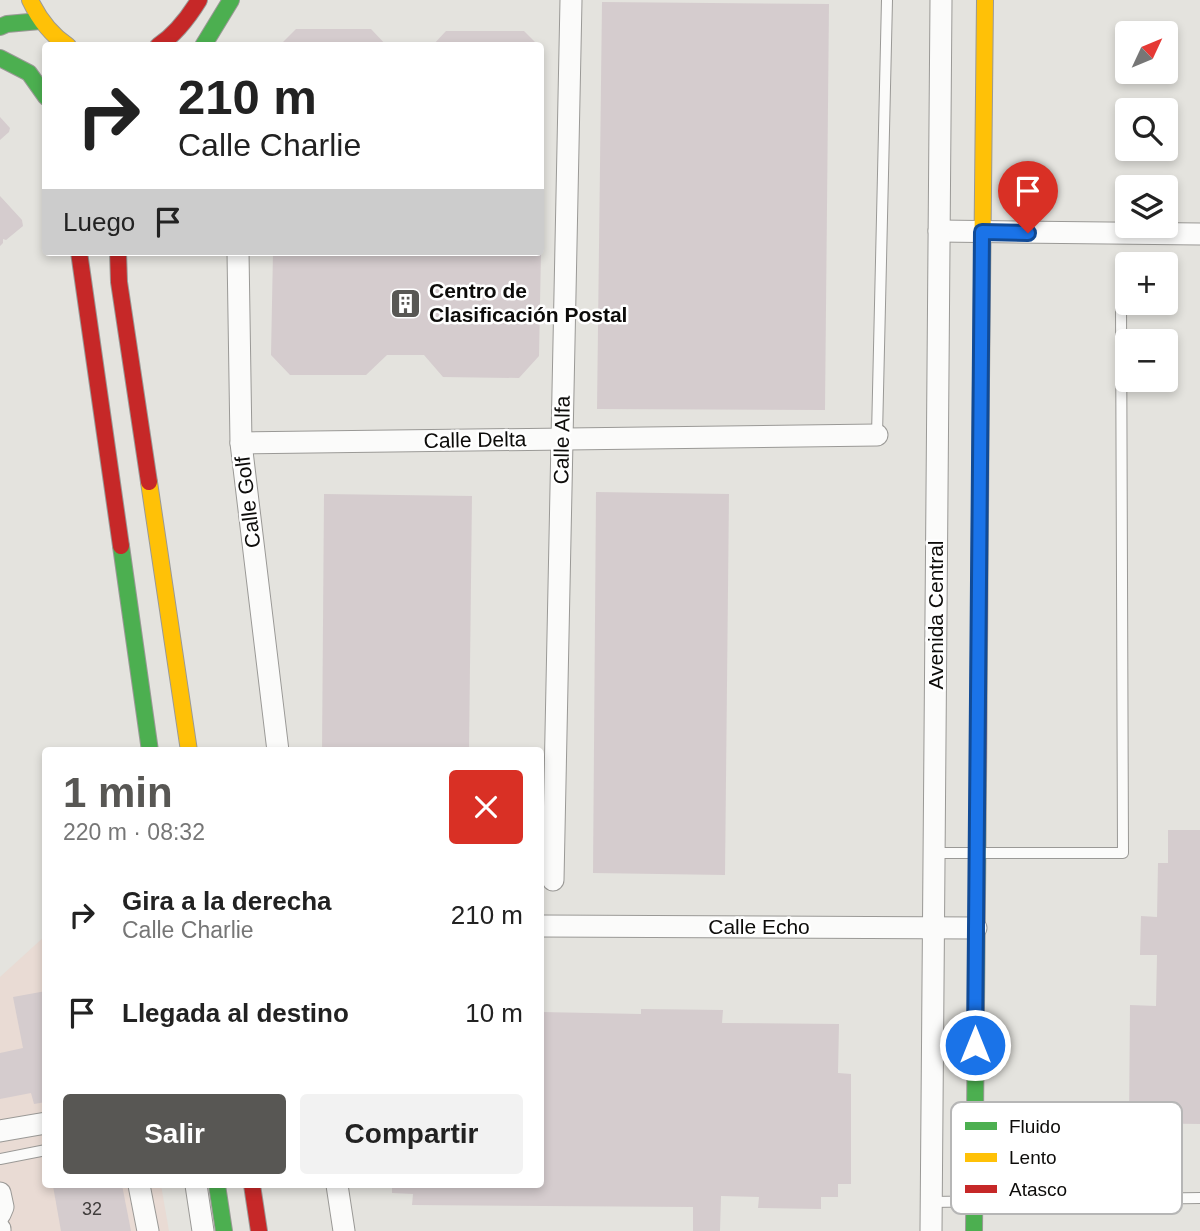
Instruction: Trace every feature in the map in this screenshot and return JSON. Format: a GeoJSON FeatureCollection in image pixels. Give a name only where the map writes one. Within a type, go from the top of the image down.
{"type":"FeatureCollection","features":[{"type":"Feature","properties":{"kind":"street"},"geometry":{"type":"LineString","coordinates":[[30,0],[40,21],[62,42]]}},
{"type":"Feature","properties":{"kind":"street"},"geometry":{"type":"LineString","coordinates":[[164,42],[192,13],[198,0]]}},
{"type":"Feature","properties":{"kind":"street"},"geometry":{"type":"LineString","coordinates":[[205,42],[231,0]]}},
{"type":"Feature","properties":{"kind":"street","name":"Calle Alfa"},"geometry":{"type":"LineString","coordinates":[[553,880],[571,0]]}},
{"type":"Feature","properties":{"kind":"street","name":"Avenida Central"},"geometry":{"type":"LineString","coordinates":[[931,1231],[941,0]]}},
{"type":"Feature","properties":{"kind":"street","name":"Avenida Central"},"geometry":{"type":"LineString","coordinates":[[975,1102],[985,0]]}},
{"type":"Feature","properties":{"kind":"street"},"geometry":{"type":"LineString","coordinates":[[0,27],[40,21]]}},
{"type":"Feature","properties":{"kind":"street"},"geometry":{"type":"LineString","coordinates":[[0,58],[29,73],[42,91]]}},
{"type":"Feature","properties":{"kind":"street"},"geometry":{"type":"LineString","coordinates":[[939,231],[1200,234]]}},
{"type":"Feature","properties":{"kind":"street"},"geometry":{"type":"LineString","coordinates":[[80,256],[149,747]]}},
{"type":"Feature","properties":{"kind":"street"},"geometry":{"type":"LineString","coordinates":[[118,256],[119,282],[187,747]]}},
{"type":"Feature","properties":{"kind":"street"},"geometry":{"type":"LineString","coordinates":[[119,282],[123,256]]}},
{"type":"Feature","properties":{"kind":"street","name":"Calle Golf"},"geometry":{"type":"LineString","coordinates":[[238,256],[241,443],[278,747]]}},
{"type":"Feature","properties":{"kind":"street","name":"Calle Delta"},"geometry":{"type":"LineString","coordinates":[[241,443],[877,435]]}},
{"type":"Feature","properties":{"kind":"street"},"geometry":{"type":"LineString","coordinates":[[144,747],[145,716]]}},
{"type":"Feature","properties":{"kind":"street","name":"Calle Echo"},"geometry":{"type":"LineString","coordinates":[[544,926],[976,928]]}},
{"type":"Feature","properties":{"kind":"street"},"geometry":{"type":"LineString","coordinates":[[0,1131],[42,1124]]}},
{"type":"Feature","properties":{"kind":"street"},"geometry":{"type":"LineString","coordinates":[[140,1188],[148,1231]]}},
{"type":"Feature","properties":{"kind":"street"},"geometry":{"type":"LineString","coordinates":[[196,1188],[203,1231]]}},
{"type":"Feature","properties":{"kind":"street"},"geometry":{"type":"LineString","coordinates":[[217,1188],[224,1231]]}},
{"type":"Feature","properties":{"kind":"street"},"geometry":{"type":"LineString","coordinates":[[253,1188],[259,1231]]}},
{"type":"Feature","properties":{"kind":"street"},"geometry":{"type":"LineString","coordinates":[[337,1188],[344,1231]]}},
{"type":"Feature","properties":{"kind":"street"},"geometry":{"type":"LineString","coordinates":[[0,1193],[3,1207],[0,1214]]}},
{"type":"Feature","properties":{"kind":"lane"},"geometry":{"type":"LineString","coordinates":[[877,435],[887,0]]}},
{"type":"Feature","properties":{"kind":"lane"},"geometry":{"type":"LineString","coordinates":[[934,852],[1123,853],[1121,315]]}},
{"type":"Feature","properties":{"kind":"lane"},"geometry":{"type":"LineString","coordinates":[[0,1159],[42,1151]]}},
{"type":"Feature","properties":{"kind":"lane"},"geometry":{"type":"LineString","coordinates":[[1182,1198],[1200,1198]]}},
{"type":"Feature","properties":{"kind":"lane"},"geometry":{"type":"LineString","coordinates":[[931,1202],[951,1202]]}},
{"type":"Feature","properties":{"kind":"shaded area"},"geometry":{"type":"Polygon","coordinates":[[[42,939],[42,1188],[162,1188],[169,1231],[0,1231],[0,977],[42,939]]]}},
{"type":"Feature","properties":{"kind":"building"},"geometry":{"type":"Polygon","coordinates":[[[602,2],[829,4],[825,410],[597,409],[602,2]]]}},
{"type":"Feature","properties":{"kind":"building"},"geometry":{"type":"Polygon","coordinates":[[[296,29],[371,29],[383,42],[283,42],[296,29]]]}},
{"type":"Feature","properties":{"kind":"building"},"geometry":{"type":"Polygon","coordinates":[[[446,31],[524,31],[535,42],[436,42],[446,31]]]}},
{"type":"Feature","properties":{"kind":"building"},"geometry":{"type":"Polygon","coordinates":[[[0,117],[10,128],[0,140],[0,117]]]}},
{"type":"Feature","properties":{"kind":"building"},"geometry":{"type":"Polygon","coordinates":[[[0,196],[22,220],[23,226],[6,240],[3,239],[0,246],[0,196]]]}},
{"type":"Feature","properties":{"kind":"building","name":"Centro de Clasificación Postal"},"geometry":{"type":"Polygon","coordinates":[[[273,256],[541,256],[539,356],[519,378],[443,377],[424,355],[387,355],[366,375],[290,375],[271,355],[273,256]]]}},
{"type":"Feature","properties":{"kind":"building"},"geometry":{"type":"Polygon","coordinates":[[[596,492],[729,494],[725,875],[593,873],[596,492]]]}},
{"type":"Feature","properties":{"kind":"building"},"geometry":{"type":"Polygon","coordinates":[[[324,494],[472,496],[469,747],[322,747],[324,494]]]}},
{"type":"Feature","properties":{"kind":"building"},"geometry":{"type":"Polygon","coordinates":[[[1168,830],[1200,830],[1200,1124],[1182,1124],[1182,1102],[1129,1102],[1130,1005],[1156,1006],[1157,955],[1140,955],[1141,916],[1157,917],[1158,863],[1168,863],[1168,830]]]}},
{"type":"Feature","properties":{"kind":"building"},"geometry":{"type":"Polygon","coordinates":[[[42,992],[42,1103],[34,1104],[31,1093],[0,1099],[0,1053],[23,1048],[13,997],[42,992]]]}},
{"type":"Feature","properties":{"kind":"building"},"geometry":{"type":"Polygon","coordinates":[[[641,1009],[723,1010],[722,1023],[839,1024],[838,1073],[851,1074],[851,1184],[838,1184],[838,1197],[821,1197],[821,1209],[758,1208],[759,1197],[721,1196],[720,1231],[693,1231],[693,1207],[412,1205],[413,1194],[392,1193],[392,1188],[544,1188],[544,1012],[641,1014],[641,1009]]]}},
{"type":"Feature","properties":{"kind":"building"},"geometry":{"type":"Polygon","coordinates":[[[53,1188],[123,1188],[131,1231],[61,1231],[53,1188]]]}},
{"type":"Feature","properties":{"kind":"traffic: fast"},"geometry":{"type":"LineString","coordinates":[[205,42],[231,0]]}},
{"type":"Feature","properties":{"kind":"traffic: fast"},"geometry":{"type":"LineString","coordinates":[[0,27],[40,21]]}},
{"type":"Feature","properties":{"kind":"traffic: fast"},"geometry":{"type":"LineString","coordinates":[[0,58],[29,73],[42,91]]}},
{"type":"Feature","properties":{"kind":"traffic: fast"},"geometry":{"type":"LineString","coordinates":[[121,546],[149,747]]}},
{"type":"Feature","properties":{"kind":"traffic: fast"},"geometry":{"type":"LineString","coordinates":[[975,1102],[978,784]]}},
{"type":"Feature","properties":{"kind":"traffic: fast"},"geometry":{"type":"LineString","coordinates":[[217,1188],[224,1231]]}},
{"type":"Feature","properties":{"kind":"traffic: fast"},"geometry":{"type":"LineString","coordinates":[[974,1214],[974,1231]]}},
{"type":"Feature","properties":{"kind":"traffic: slow"},"geometry":{"type":"LineString","coordinates":[[30,0],[46,26],[63,42]]}},
{"type":"Feature","properties":{"kind":"traffic: slow"},"geometry":{"type":"LineString","coordinates":[[981,381],[985,0]]}},
{"type":"Feature","properties":{"kind":"traffic: slow"},"geometry":{"type":"LineString","coordinates":[[149,482],[188,747]]}},
{"type":"Feature","properties":{"kind":"traffic: jam"},"geometry":{"type":"LineString","coordinates":[[163,42],[181,25],[199,0]]}},
{"type":"Feature","properties":{"kind":"traffic: jam"},"geometry":{"type":"LineString","coordinates":[[80,256],[121,546]]}},
{"type":"Feature","properties":{"kind":"traffic: jam"},"geometry":{"type":"LineString","coordinates":[[118,256],[119,282],[149,482]]}},
{"type":"Feature","properties":{"kind":"traffic: jam"},"geometry":{"type":"LineString","coordinates":[[978,784],[981,381]]}},
{"type":"Feature","properties":{"kind":"traffic: jam"},"geometry":{"type":"LineString","coordinates":[[252,1188],[259,1231]]}},
{"type":"Feature","properties":{"kind":"place","name":"Centro de Clasificación Postal"},"geometry":{"type":"Point","coordinates":[406,303]}},
{"type":"Feature","properties":{"kind":"route"},"geometry":{"type":"LineString","coordinates":[[975,1045],[982,232],[1028,233]]}}]}
